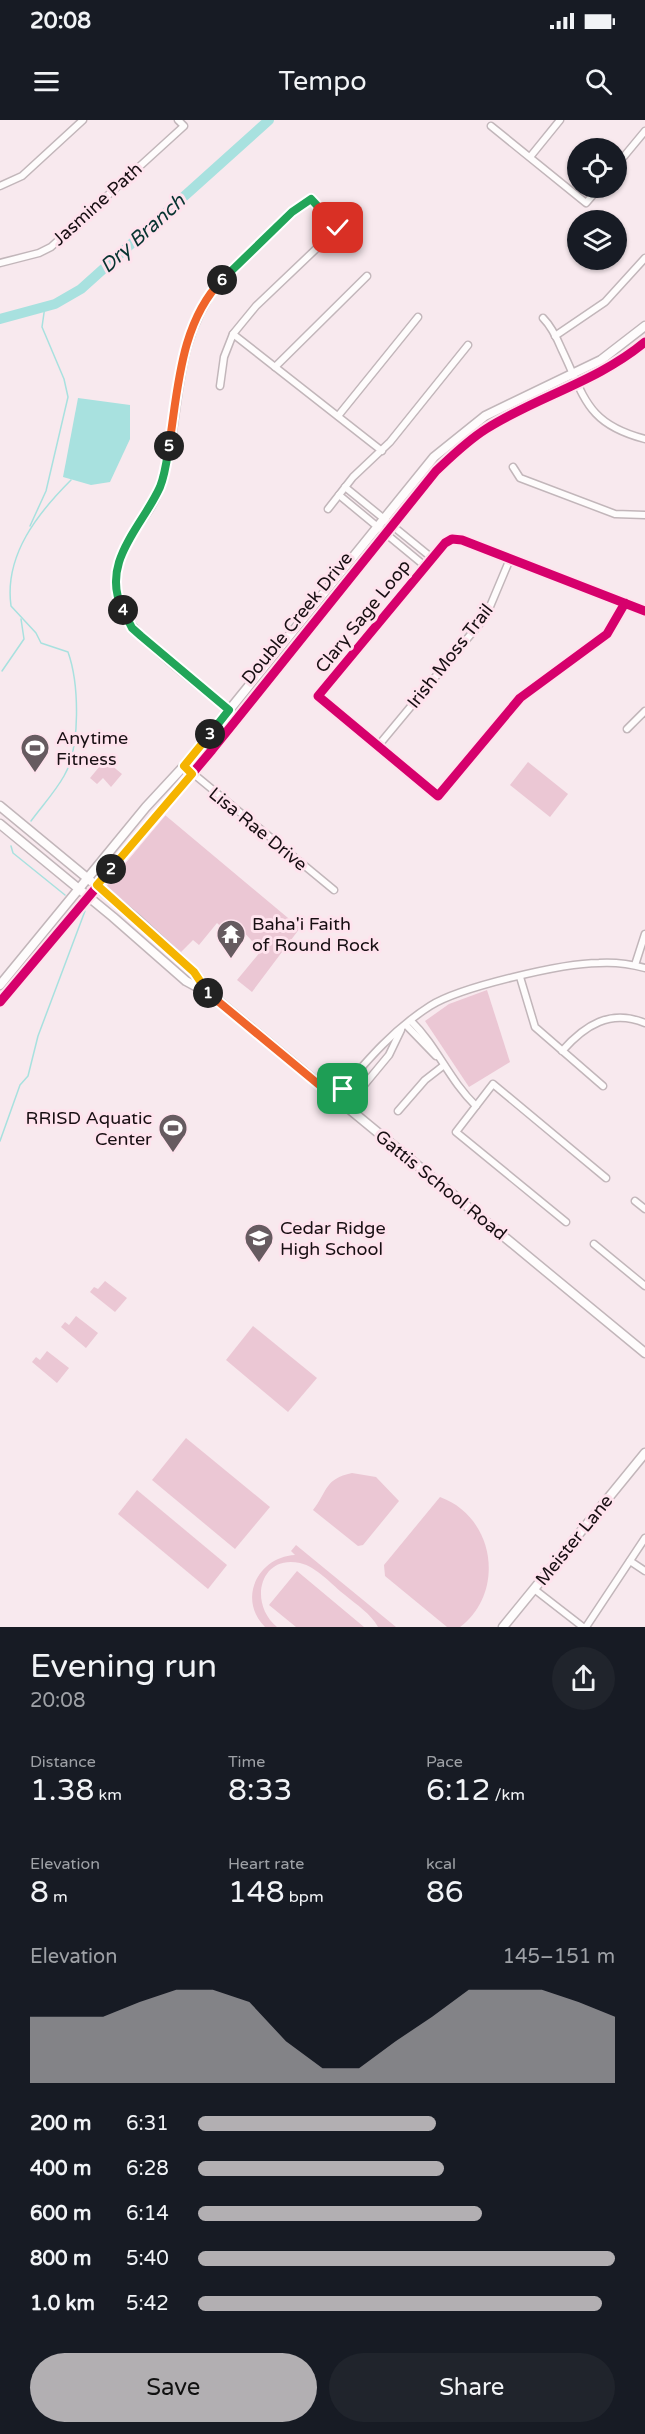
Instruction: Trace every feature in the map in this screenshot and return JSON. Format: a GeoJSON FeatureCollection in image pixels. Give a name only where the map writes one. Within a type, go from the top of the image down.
{"type":"FeatureCollection","features":[{"type":"Feature","properties":{"kind":"street"},"geometry":{"type":"LineString","coordinates":[[0,186],[22,176],[83,120]]}},
{"type":"Feature","properties":{"kind":"street","name":"Jasmine Path"},"geometry":{"type":"LineString","coordinates":[[0,263],[51,247],[184,126],[178,120]]}},
{"type":"Feature","properties":{"kind":"street"},"geometry":{"type":"LineString","coordinates":[[530,157],[560,120]]}},
{"type":"Feature","properties":{"kind":"street"},"geometry":{"type":"LineString","coordinates":[[491,126],[567,187]]}},
{"type":"Feature","properties":{"kind":"street"},"geometry":{"type":"LineString","coordinates":[[627,153],[645,131]]}},
{"type":"Feature","properties":{"kind":"street"},"geometry":{"type":"LineString","coordinates":[[220,386],[224,357],[233,334],[256,306],[338,228],[311,199],[292,212],[219,283],[204,305],[183,355],[162,484],[122,550],[117,564],[119,603],[132,628],[238,718]]}},
{"type":"Feature","properties":{"kind":"street"},"geometry":{"type":"LineString","coordinates":[[555,336],[605,302],[645,258]]}},
{"type":"Feature","properties":{"kind":"street"},"geometry":{"type":"LineString","coordinates":[[275,367],[368,276]]}},
{"type":"Feature","properties":{"kind":"street"},"geometry":{"type":"LineString","coordinates":[[338,416],[418,317]]}},
{"type":"Feature","properties":{"kind":"street"},"geometry":{"type":"LineString","coordinates":[[543,318],[555,336],[589,406],[602,421],[617,431],[645,439]]}},
{"type":"Feature","properties":{"kind":"street","name":"Double Creek Drive"},"geometry":{"type":"LineString","coordinates":[[0,985],[146,807],[184,766],[434,457],[467,428],[516,399],[601,360],[645,326]]}},
{"type":"Feature","properties":{"kind":"street"},"geometry":{"type":"LineString","coordinates":[[233,334],[382,451]]}},
{"type":"Feature","properties":{"kind":"street","name":"Double Creek Drive"},"geometry":{"type":"LineString","coordinates":[[0,1002],[238,718],[436,471],[486,429],[610,368],[645,342]]}},
{"type":"Feature","properties":{"kind":"street"},"geometry":{"type":"LineString","coordinates":[[328,509],[345,487],[382,451],[468,345]]}},
{"type":"Feature","properties":{"kind":"street"},"geometry":{"type":"LineString","coordinates":[[513,467],[520,478],[615,514],[645,515]]}},
{"type":"Feature","properties":{"kind":"street"},"geometry":{"type":"LineString","coordinates":[[345,487],[425,566]]}},
{"type":"Feature","properties":{"kind":"street"},"geometry":{"type":"LineString","coordinates":[[339,495],[381,521]]}},
{"type":"Feature","properties":{"kind":"street"},"geometry":{"type":"LineString","coordinates":[[355,506],[360,500]]}},
{"type":"Feature","properties":{"kind":"street"},"geometry":{"type":"LineString","coordinates":[[389,529],[432,558]]}},
{"type":"Feature","properties":{"kind":"street","name":"Clary Sage Loop"},"geometry":{"type":"LineString","coordinates":[[625,603],[607,634],[520,698],[438,796],[318,696],[445,543],[456,539],[645,610]]}},
{"type":"Feature","properties":{"kind":"street","name":"Irish Moss Trail"},"geometry":{"type":"LineString","coordinates":[[378,746],[486,616],[510,559]]}},
{"type":"Feature","properties":{"kind":"street"},"geometry":{"type":"LineString","coordinates":[[627,729],[645,711]]}},
{"type":"Feature","properties":{"kind":"street","name":"Lisa Rae Drive"},"geometry":{"type":"LineString","coordinates":[[184,766],[334,890]]}},
{"type":"Feature","properties":{"kind":"street","name":"Gattis School Road"},"geometry":{"type":"LineString","coordinates":[[0,806],[97,885],[194,972],[210,994]]}},
{"type":"Feature","properties":{"kind":"street","name":"Gattis School Road"},"geometry":{"type":"LineString","coordinates":[[0,824],[186,981],[210,994],[645,1353]]}},
{"type":"Feature","properties":{"kind":"street"},"geometry":{"type":"LineString","coordinates":[[635,965],[645,934]]}},
{"type":"Feature","properties":{"kind":"street"},"geometry":{"type":"LineString","coordinates":[[335,1098],[382,1042],[437,1002],[485,985],[583,964],[635,965],[645,968]]}},
{"type":"Feature","properties":{"kind":"street"},"geometry":{"type":"LineString","coordinates":[[520,977],[534,1027],[603,1086]]}},
{"type":"Feature","properties":{"kind":"street"},"geometry":{"type":"LineString","coordinates":[[562,1051],[578,1034],[599,1021],[624,1018],[645,1023]]}},
{"type":"Feature","properties":{"kind":"street"},"geometry":{"type":"LineString","coordinates":[[406,1026],[431,1042],[443,1066],[476,1106]]}},
{"type":"Feature","properties":{"kind":"street"},"geometry":{"type":"LineString","coordinates":[[346,1107],[389,1055],[406,1026]]}},
{"type":"Feature","properties":{"kind":"street"},"geometry":{"type":"LineString","coordinates":[[398,1111],[425,1080],[443,1066]]}},
{"type":"Feature","properties":{"kind":"street"},"geometry":{"type":"LineString","coordinates":[[566,1222],[456,1132],[493,1084],[606,1178]]}},
{"type":"Feature","properties":{"kind":"street"},"geometry":{"type":"LineString","coordinates":[[636,1201],[645,1209]]}},
{"type":"Feature","properties":{"kind":"street"},"geometry":{"type":"LineString","coordinates":[[594,1244],[645,1286]]}},
{"type":"Feature","properties":{"kind":"street","name":"Meister Lane"},"geometry":{"type":"LineString","coordinates":[[503,1627],[645,1453]]}},
{"type":"Feature","properties":{"kind":"street"},"geometry":{"type":"LineString","coordinates":[[534,1589],[585,1627],[645,1538]]}},
{"type":"Feature","properties":{"kind":"street"},"geometry":{"type":"LineString","coordinates":[[630,1561],[645,1571]]}},
{"type":"Feature","properties":{"kind":"shaded area"},"geometry":{"type":"Polygon","coordinates":[[[568,380],[479,429],[430,472],[398,512],[390,515],[428,467],[487,418],[568,380]]]}},
{"type":"Feature","properties":{"kind":"shaded area"},"geometry":{"type":"Polygon","coordinates":[[[105,760],[122,774],[111,787],[103,778],[97,784],[90,778],[105,760]]]}},
{"type":"Feature","properties":{"kind":"shaded area"},"geometry":{"type":"Polygon","coordinates":[[[528,762],[568,794],[550,817],[510,785],[528,762]]]}},
{"type":"Feature","properties":{"kind":"shaded area"},"geometry":{"type":"Polygon","coordinates":[[[165,815],[300,928],[252,992],[237,980],[261,951],[233,920],[225,930],[217,923],[199,945],[193,940],[181,952],[106,887],[165,815]]]}},
{"type":"Feature","properties":{"kind":"shaded area"},"geometry":{"type":"Polygon","coordinates":[[[487,990],[510,1062],[469,1087],[425,1021],[449,1004],[487,990]]]}},
{"type":"Feature","properties":{"kind":"shaded area"},"geometry":{"type":"Polygon","coordinates":[[[105,1281],[127,1298],[115,1312],[90,1292],[94,1287],[98,1289],[105,1281]]]}},
{"type":"Feature","properties":{"kind":"shaded area"},"geometry":{"type":"Polygon","coordinates":[[[76,1316],[98,1333],[86,1348],[61,1327],[65,1322],[69,1325],[76,1316]]]}},
{"type":"Feature","properties":{"kind":"shaded area"},"geometry":{"type":"Polygon","coordinates":[[[253,1326],[317,1378],[288,1412],[226,1360],[253,1326]]]}},
{"type":"Feature","properties":{"kind":"shaded area"},"geometry":{"type":"Polygon","coordinates":[[[47,1351],[69,1368],[57,1383],[32,1362],[36,1357],[40,1360],[47,1351]]]}},
{"type":"Feature","properties":{"kind":"shaded area"},"geometry":{"type":"Polygon","coordinates":[[[186,1438],[270,1507],[235,1549],[152,1480],[186,1438]]]}},
{"type":"Feature","properties":{"kind":"shaded area"},"geometry":{"type":"Polygon","coordinates":[[[352,1473],[376,1477],[399,1501],[363,1545],[358,1546],[313,1510],[331,1482],[352,1473]]]}},
{"type":"Feature","properties":{"kind":"shaded area"},"geometry":{"type":"Polygon","coordinates":[[[137,1490],[227,1565],[208,1589],[118,1514],[137,1490]]]}},
{"type":"Feature","properties":{"kind":"shaded area"},"geometry":{"type":"Polygon","coordinates":[[[440,1497],[459,1507],[473,1521],[483,1538],[488,1556],[488,1576],[484,1595],[475,1612],[460,1627],[447,1627],[385,1576],[384,1565],[440,1497]]]}},
{"type":"Feature","properties":{"kind":"shaded area"},"geometry":{"type":"Polygon","coordinates":[[[296,1545],[396,1627],[378,1627],[372,1618],[318,1572],[300,1563],[286,1562],[275,1566],[267,1573],[263,1583],[261,1594],[263,1606],[268,1617],[277,1627],[265,1627],[257,1616],[253,1604],[252,1592],[256,1581],[271,1563],[295,1555],[291,1551],[296,1545]]]}},
{"type":"Feature","properties":{"kind":"shaded area"},"geometry":{"type":"Polygon","coordinates":[[[297,1571],[364,1627],[296,1627],[269,1605],[297,1571]]]}},
{"type":"Feature","properties":{"kind":"water"},"geometry":{"type":"Polygon","coordinates":[[[78,398],[130,405],[130,439],[110,482],[91,485],[63,477],[78,398]]]}},
{"type":"Feature","properties":{"kind":"waterway","name":"Dry Branch"},"geometry":{"type":"LineString","coordinates":[[0,319],[55,304],[81,289],[269,120]]}},
{"type":"Feature","properties":{"kind":"waterway"},"geometry":{"type":"LineString","coordinates":[[30,526],[46,491],[68,397],[64,379],[42,327],[45,306]]}},
{"type":"Feature","properties":{"kind":"waterway"},"geometry":{"type":"LineString","coordinates":[[31,821],[57,788],[70,764],[76,732],[76,697],[68,652],[41,643],[36,633],[11,606],[10,587],[18,552],[26,536],[47,506],[71,480]]}},
{"type":"Feature","properties":{"kind":"waterway"},"geometry":{"type":"LineString","coordinates":[[2,671],[24,639],[21,619]]}},
{"type":"Feature","properties":{"kind":"waterway"},"geometry":{"type":"LineString","coordinates":[[11,846],[13,853],[65,895]]}},
{"type":"Feature","properties":{"kind":"waterway"},"geometry":{"type":"LineString","coordinates":[[0,1141],[20,1085],[28,1076],[38,1036],[85,911]]}},
{"type":"Feature","properties":{"kind":"cycle path"},"geometry":{"type":"LineString","coordinates":[[0,1002],[212,750],[436,471],[486,429],[607,368],[645,342]]}},
{"type":"Feature","properties":{"kind":"cycle path"},"geometry":{"type":"LineString","coordinates":[[625,603],[607,634],[520,698],[438,796],[318,696],[445,543],[452,539],[462,540],[645,611]]}},
{"type":"Feature","properties":{"kind":"place","name":"Anytime Fitness"},"geometry":{"type":"Point","coordinates":[35,774]}},
{"type":"Feature","properties":{"kind":"place","name":"Baha'i Faith of Round Rock"},"geometry":{"type":"Point","coordinates":[231,960]}},
{"type":"Feature","properties":{"kind":"place","name":"RRISD Aquatic Center"},"geometry":{"type":"Point","coordinates":[173,1154]}},
{"type":"Feature","properties":{"kind":"place","name":"Cedar Ridge High School"},"geometry":{"type":"Point","coordinates":[259,1264]}},
{"type":"Feature","properties":{"kind":"route"},"geometry":{"type":"LineString","coordinates":[[338,228],[311,199],[302,204],[219,283],[204,305],[190,333],[183,355],[162,484],[122,550],[117,564],[117,585],[119,603],[132,628],[229,710],[184,766],[192,774],[97,885],[194,972],[210,994],[273,1048],[335,1098],[343,1089]]}}]}
